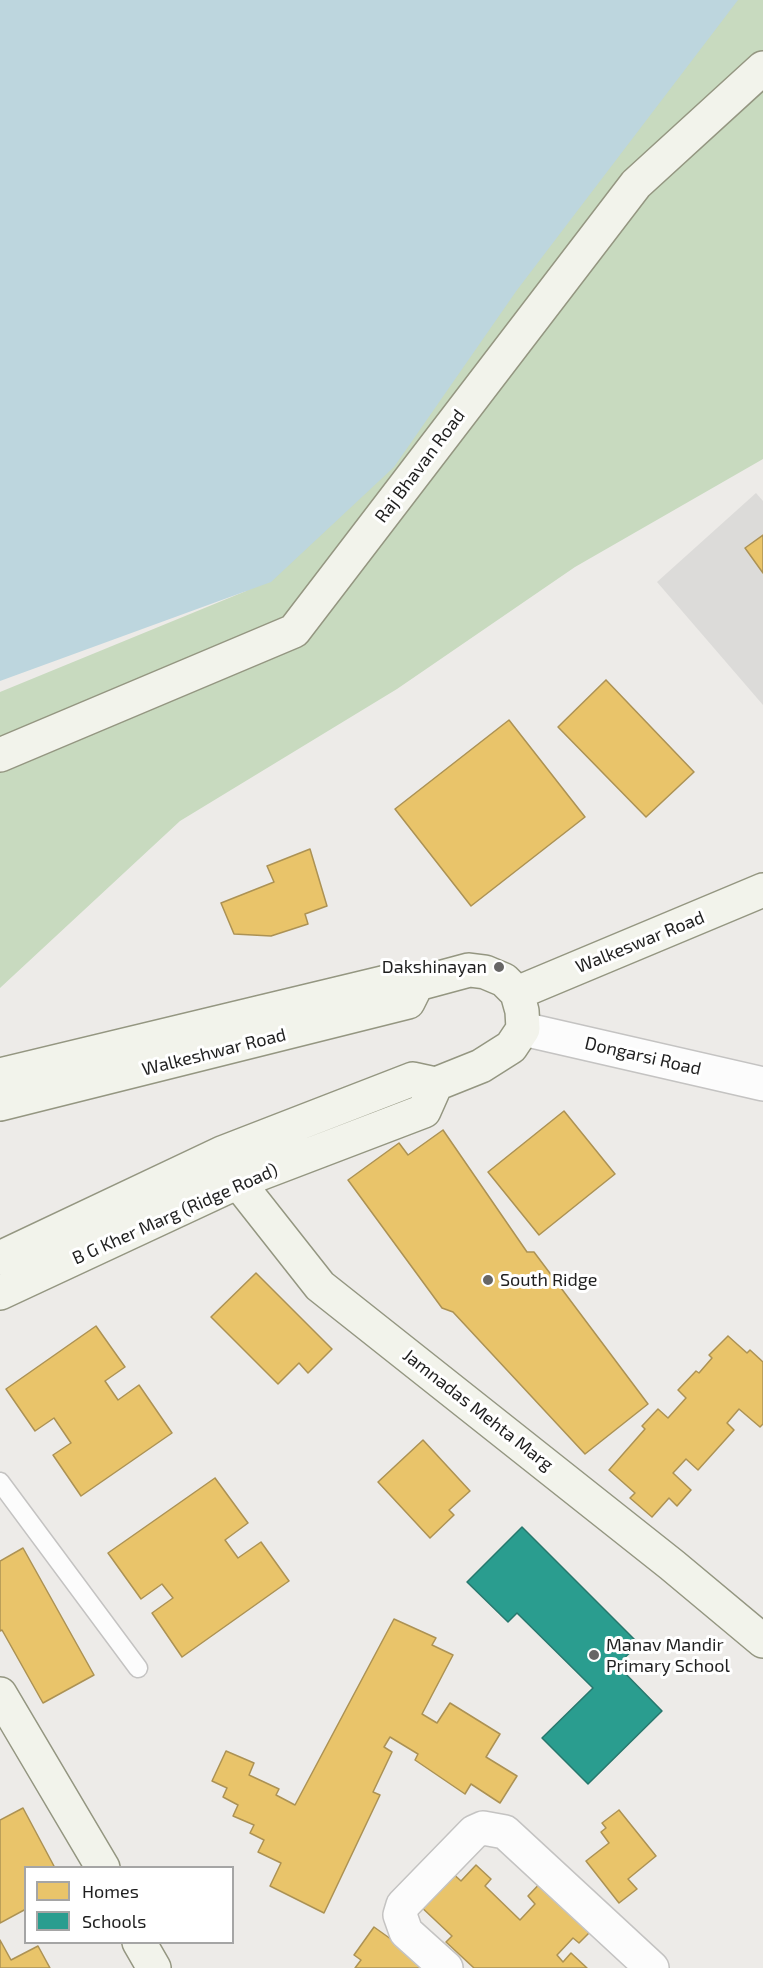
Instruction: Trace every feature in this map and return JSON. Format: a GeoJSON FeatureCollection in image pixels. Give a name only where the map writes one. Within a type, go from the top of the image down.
{"type":"FeatureCollection","features":[{"type":"Feature","properties":{"kind":"main road","name":"Raj Bhavan Road"},"geometry":{"type":"LineString","coordinates":[[0,755],[294,631],[636,184],[763,68]]}},
{"type":"Feature","properties":{"kind":"main road","name":"Walkeswar Road"},"geometry":{"type":"LineString","coordinates":[[517,993],[763,890]]}},
{"type":"Feature","properties":{"kind":"main road","name":"Walkeshwar Road"},"geometry":{"type":"LineString","coordinates":[[0,1075],[399,979],[417,984],[469,970],[485,972],[504,980],[517,993]]}},
{"type":"Feature","properties":{"kind":"main road","name":"Walkeshwar Road"},"geometry":{"type":"LineString","coordinates":[[0,1104],[408,1002],[417,984]]}},
{"type":"Feature","properties":{"kind":"main road"},"geometry":{"type":"LineString","coordinates":[[517,993],[522,1011],[523,1029]]}},
{"type":"Feature","properties":{"kind":"main road","name":"B G Kher Marg (Ridge Road)"},"geometry":{"type":"LineString","coordinates":[[0,1258],[222,1153],[413,1079],[436,1084],[497,1058],[511,1047],[523,1029]]}},
{"type":"Feature","properties":{"kind":"main road","name":"B G Kher Marg (Ridge Road)"},"geometry":{"type":"LineString","coordinates":[[0,1293],[238,1182],[424,1111],[436,1084]]}},
{"type":"Feature","properties":{"kind":"main road","name":"Jamnadas Mehta Marg"},"geometry":{"type":"LineString","coordinates":[[222,1153],[238,1182],[320,1286],[644,1542],[763,1641]]}},
{"type":"Feature","properties":{"kind":"main road"},"geometry":{"type":"LineString","coordinates":[[0,1694],[102,1866]]}},
{"type":"Feature","properties":{"kind":"main road"},"geometry":{"type":"LineString","coordinates":[[140,1944],[154,1968]]}},
{"type":"Feature","properties":{"kind":"street","name":"Dongarsi Road"},"geometry":{"type":"LineString","coordinates":[[523,1029],[763,1084]]}},
{"type":"Feature","properties":{"kind":"street"},"geometry":{"type":"LineString","coordinates":[[446,1968],[406,1932],[400,1915],[403,1905],[474,1832],[483,1828],[505,1832],[652,1968]]}},
{"type":"Feature","properties":{"kind":"lane"},"geometry":{"type":"LineString","coordinates":[[0,1482],[138,1668]]}},
{"type":"Feature","properties":{"kind":"shaded area"},"geometry":{"type":"Polygon","coordinates":[[[756,493],[763,501],[763,705],[657,582],[756,493]]]}},
{"type":"Feature","properties":{"kind":"green space"},"geometry":{"type":"Polygon","coordinates":[[[733,0],[763,0],[763,459],[575,567],[397,689],[180,821],[0,988],[0,692],[246,591],[733,0]]]}},
{"type":"Feature","properties":{"kind":"water"},"geometry":{"type":"Polygon","coordinates":[[[0,0],[738,0],[517,290],[394,467],[271,582],[0,681],[0,0]]]}},
{"type":"Feature","properties":{"kind":"building: Homes"},"geometry":{"type":"Polygon","coordinates":[[[763,535],[763,573],[745,548],[763,535]]]}},
{"type":"Feature","properties":{"kind":"building: Homes"},"geometry":{"type":"Polygon","coordinates":[[[606,680],[694,772],[646,817],[558,727],[606,680]]]}},
{"type":"Feature","properties":{"kind":"building: Homes"},"geometry":{"type":"Polygon","coordinates":[[[509,720],[585,817],[471,906],[395,809],[509,720]]]}},
{"type":"Feature","properties":{"kind":"building: Homes"},"geometry":{"type":"Polygon","coordinates":[[[310,849],[327,906],[305,914],[308,924],[271,936],[234,934],[221,903],[274,882],[267,866],[310,849]]]}},
{"type":"Feature","properties":{"kind":"building: Homes"},"geometry":{"type":"Polygon","coordinates":[[[564,1111],[615,1174],[539,1235],[488,1172],[564,1111]]]}},
{"type":"Feature","properties":{"kind":"building: Homes","name":"South Ridge"},"geometry":{"type":"Polygon","coordinates":[[[443,1130],[527,1252],[534,1252],[648,1404],[585,1454],[453,1312],[442,1308],[348,1180],[399,1143],[408,1155],[443,1130]]]}},
{"type":"Feature","properties":{"kind":"building: Homes"},"geometry":{"type":"Polygon","coordinates":[[[256,1273],[332,1349],[308,1373],[299,1363],[278,1384],[211,1317],[256,1273]]]}},
{"type":"Feature","properties":{"kind":"building: Homes"},"geometry":{"type":"Polygon","coordinates":[[[96,1326],[125,1367],[105,1381],[118,1400],[139,1385],[172,1433],[81,1496],[53,1455],[71,1443],[54,1418],[35,1431],[6,1389],[96,1326]]]}},
{"type":"Feature","properties":{"kind":"building: Homes"},"geometry":{"type":"Polygon","coordinates":[[[728,1336],[747,1353],[750,1350],[763,1362],[763,1424],[760,1427],[739,1409],[727,1423],[734,1430],[698,1470],[686,1459],[673,1473],[691,1490],[677,1506],[669,1498],[652,1517],[630,1498],[635,1493],[609,1470],[645,1429],[642,1426],[658,1409],[668,1418],[686,1398],[678,1390],[696,1371],[699,1373],[712,1358],[709,1355],[728,1336]]]}},
{"type":"Feature","properties":{"kind":"building: Homes"},"geometry":{"type":"Polygon","coordinates":[[[423,1440],[470,1491],[449,1510],[454,1515],[430,1538],[378,1482],[423,1440]]]}},
{"type":"Feature","properties":{"kind":"building: Homes"},"geometry":{"type":"Polygon","coordinates":[[[215,1478],[248,1523],[225,1540],[238,1558],[261,1542],[289,1581],[182,1657],[152,1613],[173,1598],[162,1584],[141,1599],[108,1553],[215,1478]]]}},
{"type":"Feature","properties":{"kind":"building: Homes"},"geometry":{"type":"Polygon","coordinates":[[[23,1548],[94,1675],[43,1703],[2,1630],[0,1631],[0,1561],[23,1548]]]}},
{"type":"Feature","properties":{"kind":"building: Homes"},"geometry":{"type":"Polygon","coordinates":[[[394,1619],[436,1638],[432,1645],[453,1655],[422,1714],[437,1723],[450,1703],[500,1734],[486,1757],[517,1776],[500,1803],[471,1784],[465,1794],[415,1760],[418,1754],[390,1737],[384,1747],[392,1752],[373,1792],[380,1795],[324,1913],[270,1886],[281,1863],[258,1852],[264,1840],[250,1833],[254,1825],[233,1816],[238,1805],[223,1797],[227,1788],[212,1781],[226,1751],[254,1763],[249,1775],[279,1789],[276,1795],[295,1805],[394,1619]]]}},
{"type":"Feature","properties":{"kind":"building: Homes"},"geometry":{"type":"Polygon","coordinates":[[[23,1808],[54,1866],[24,1866],[24,1910],[0,1923],[0,1820],[23,1808]]]}},
{"type":"Feature","properties":{"kind":"building: Homes"},"geometry":{"type":"Polygon","coordinates":[[[619,1810],[656,1856],[628,1879],[637,1889],[619,1903],[586,1861],[609,1843],[601,1832],[606,1828],[602,1823],[619,1810]]]}},
{"type":"Feature","properties":{"kind":"building: Homes"},"geometry":{"type":"Polygon","coordinates":[[[476,1865],[491,1879],[485,1886],[520,1920],[535,1904],[528,1896],[545,1878],[595,1927],[579,1943],[573,1938],[557,1955],[563,1962],[571,1953],[587,1968],[474,1968],[446,1942],[452,1936],[417,1903],[449,1870],[461,1881],[476,1865]]]}},
{"type":"Feature","properties":{"kind":"building: Homes"},"geometry":{"type":"Polygon","coordinates":[[[374,1927],[423,1962],[419,1968],[355,1968],[361,1960],[354,1955],[374,1927]]]}},
{"type":"Feature","properties":{"kind":"building: Homes"},"geometry":{"type":"Polygon","coordinates":[[[0,1940],[11,1960],[38,1946],[50,1968],[0,1968],[0,1940]]]}},
{"type":"Feature","properties":{"kind":"building: Schools","name":"Manav Mandir Primary School"},"geometry":{"type":"Polygon","coordinates":[[[522,1527],[639,1644],[617,1665],[662,1711],[588,1784],[542,1738],[593,1688],[517,1613],[508,1622],[467,1582],[522,1527]]]}},
{"type":"Feature","properties":{"kind":"place","name":"Dakshinayan"},"geometry":{"type":"Point","coordinates":[499,967]}},
{"type":"Feature","properties":{"kind":"place","name":"South Ridge"},"geometry":{"type":"Point","coordinates":[488,1280]}},
{"type":"Feature","properties":{"kind":"place","name":"Manav Mandir Primary School"},"geometry":{"type":"Point","coordinates":[594,1655]}}]}
